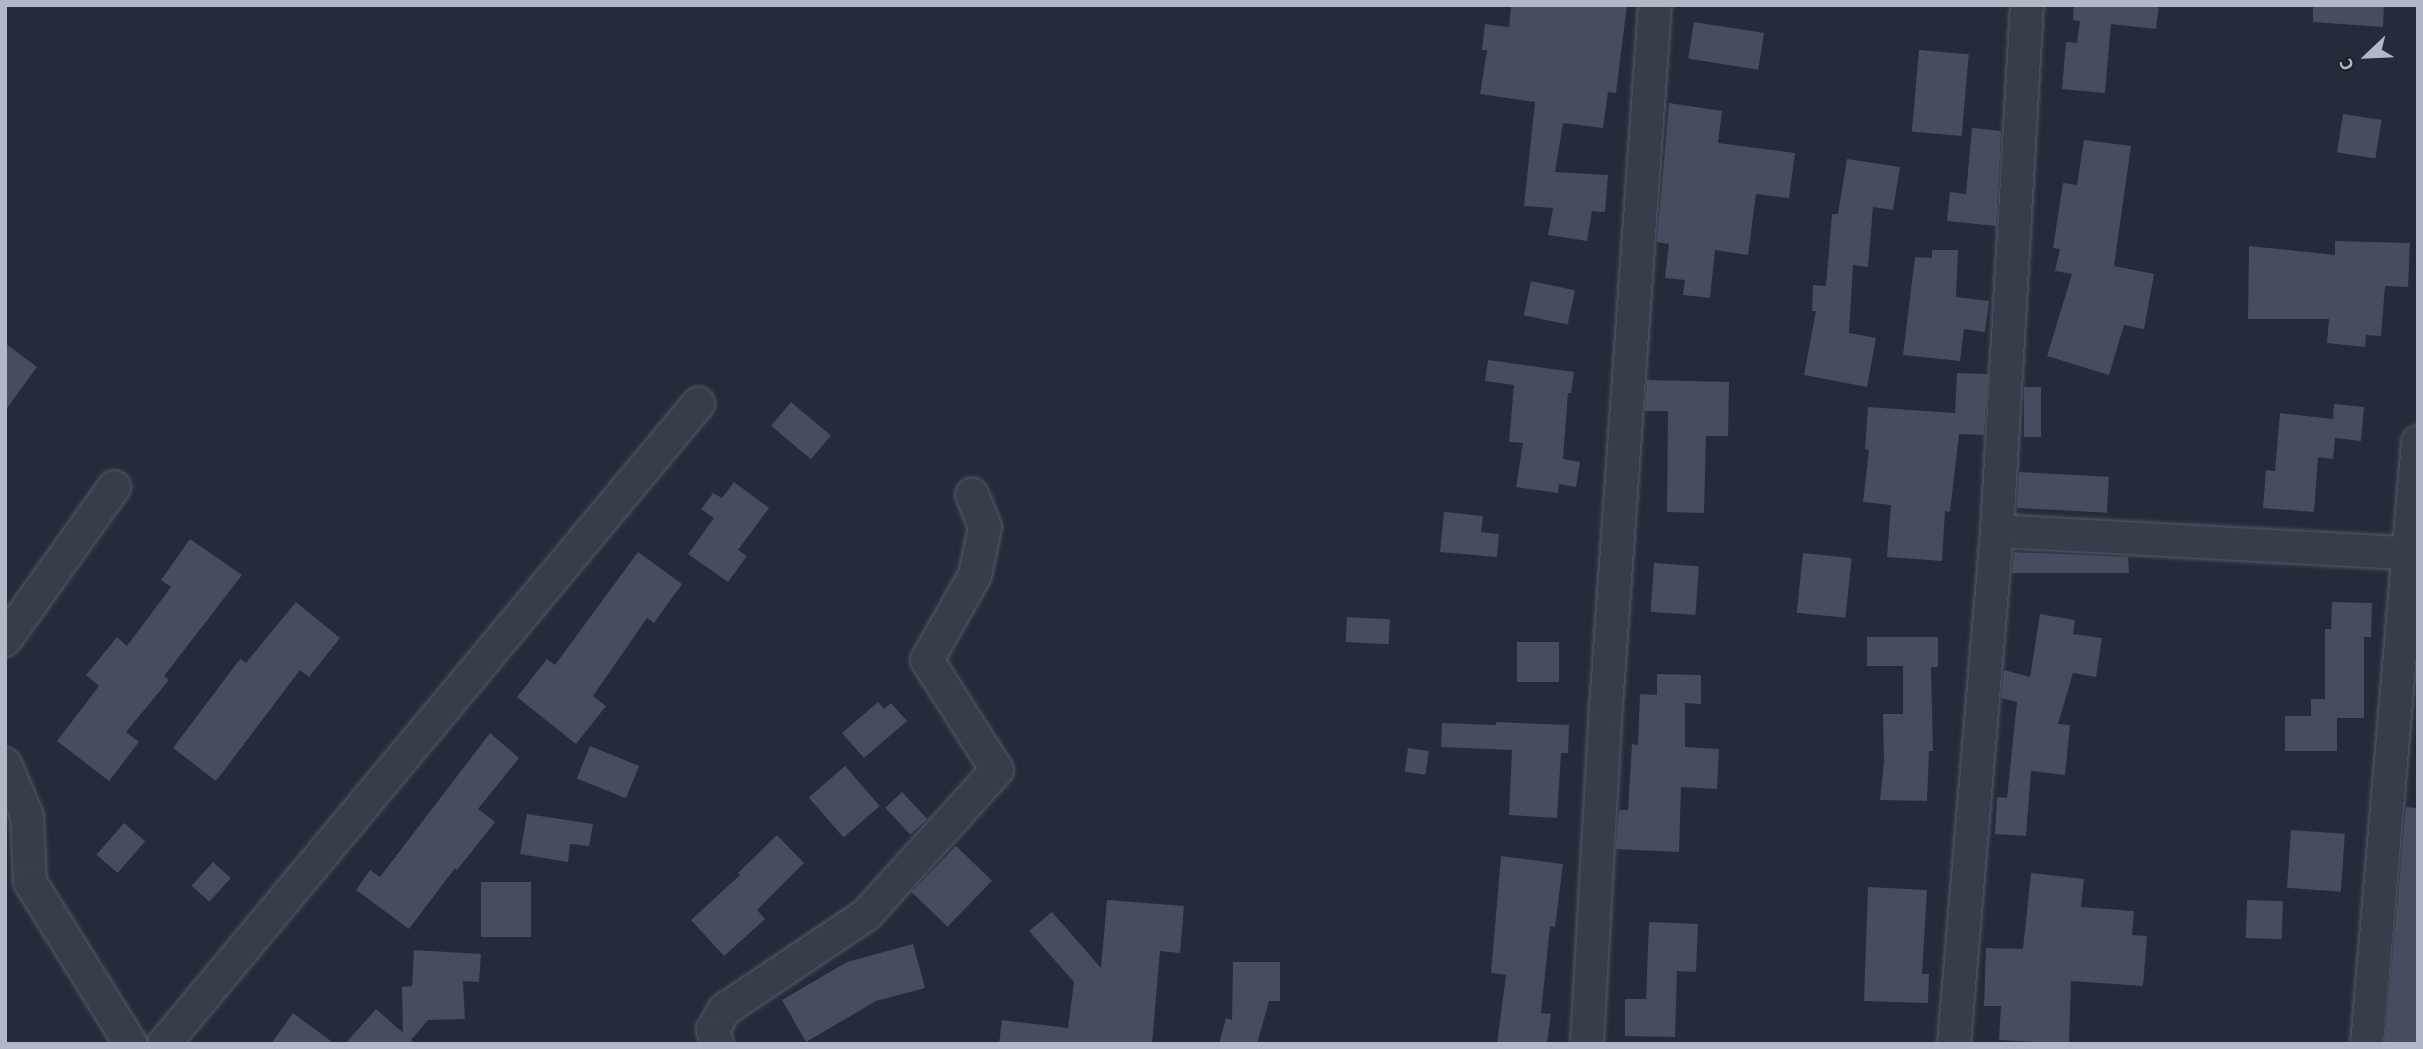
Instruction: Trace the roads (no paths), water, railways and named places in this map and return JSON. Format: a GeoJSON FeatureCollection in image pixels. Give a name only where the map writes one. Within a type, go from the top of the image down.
{"type":"FeatureCollection","features":[{"type":"Feature","properties":{"kind":"street"},"geometry":{"type":"LineString","coordinates":[[1587,1044],[1607,693],[1655,5]]}},
{"type":"Feature","properties":{"kind":"street"},"geometry":{"type":"LineString","coordinates":[[1954,1044],[1997,531],[2027,5]]}},
{"type":"Feature","properties":{"kind":"street"},"geometry":{"type":"LineString","coordinates":[[164,1044],[698,404]]}},
{"type":"Feature","properties":{"kind":"street"},"geometry":{"type":"LineString","coordinates":[[2367,1044],[2412,553],[2418,442]]}},
{"type":"Feature","properties":{"kind":"street"},"geometry":{"type":"LineString","coordinates":[[5,640],[114,488]]}},
{"type":"Feature","properties":{"kind":"street"},"geometry":{"type":"LineString","coordinates":[[717,1044],[713,1030],[724,1010],[866,915],[997,770],[927,660],[975,575],[985,527],[972,495]]}},
{"type":"Feature","properties":{"kind":"street"},"geometry":{"type":"LineString","coordinates":[[1997,531],[2412,553]]}},
{"type":"Feature","properties":{"kind":"street"},"geometry":{"type":"LineString","coordinates":[[5,764],[27,816],[30,882],[131,1044]]}}]}
